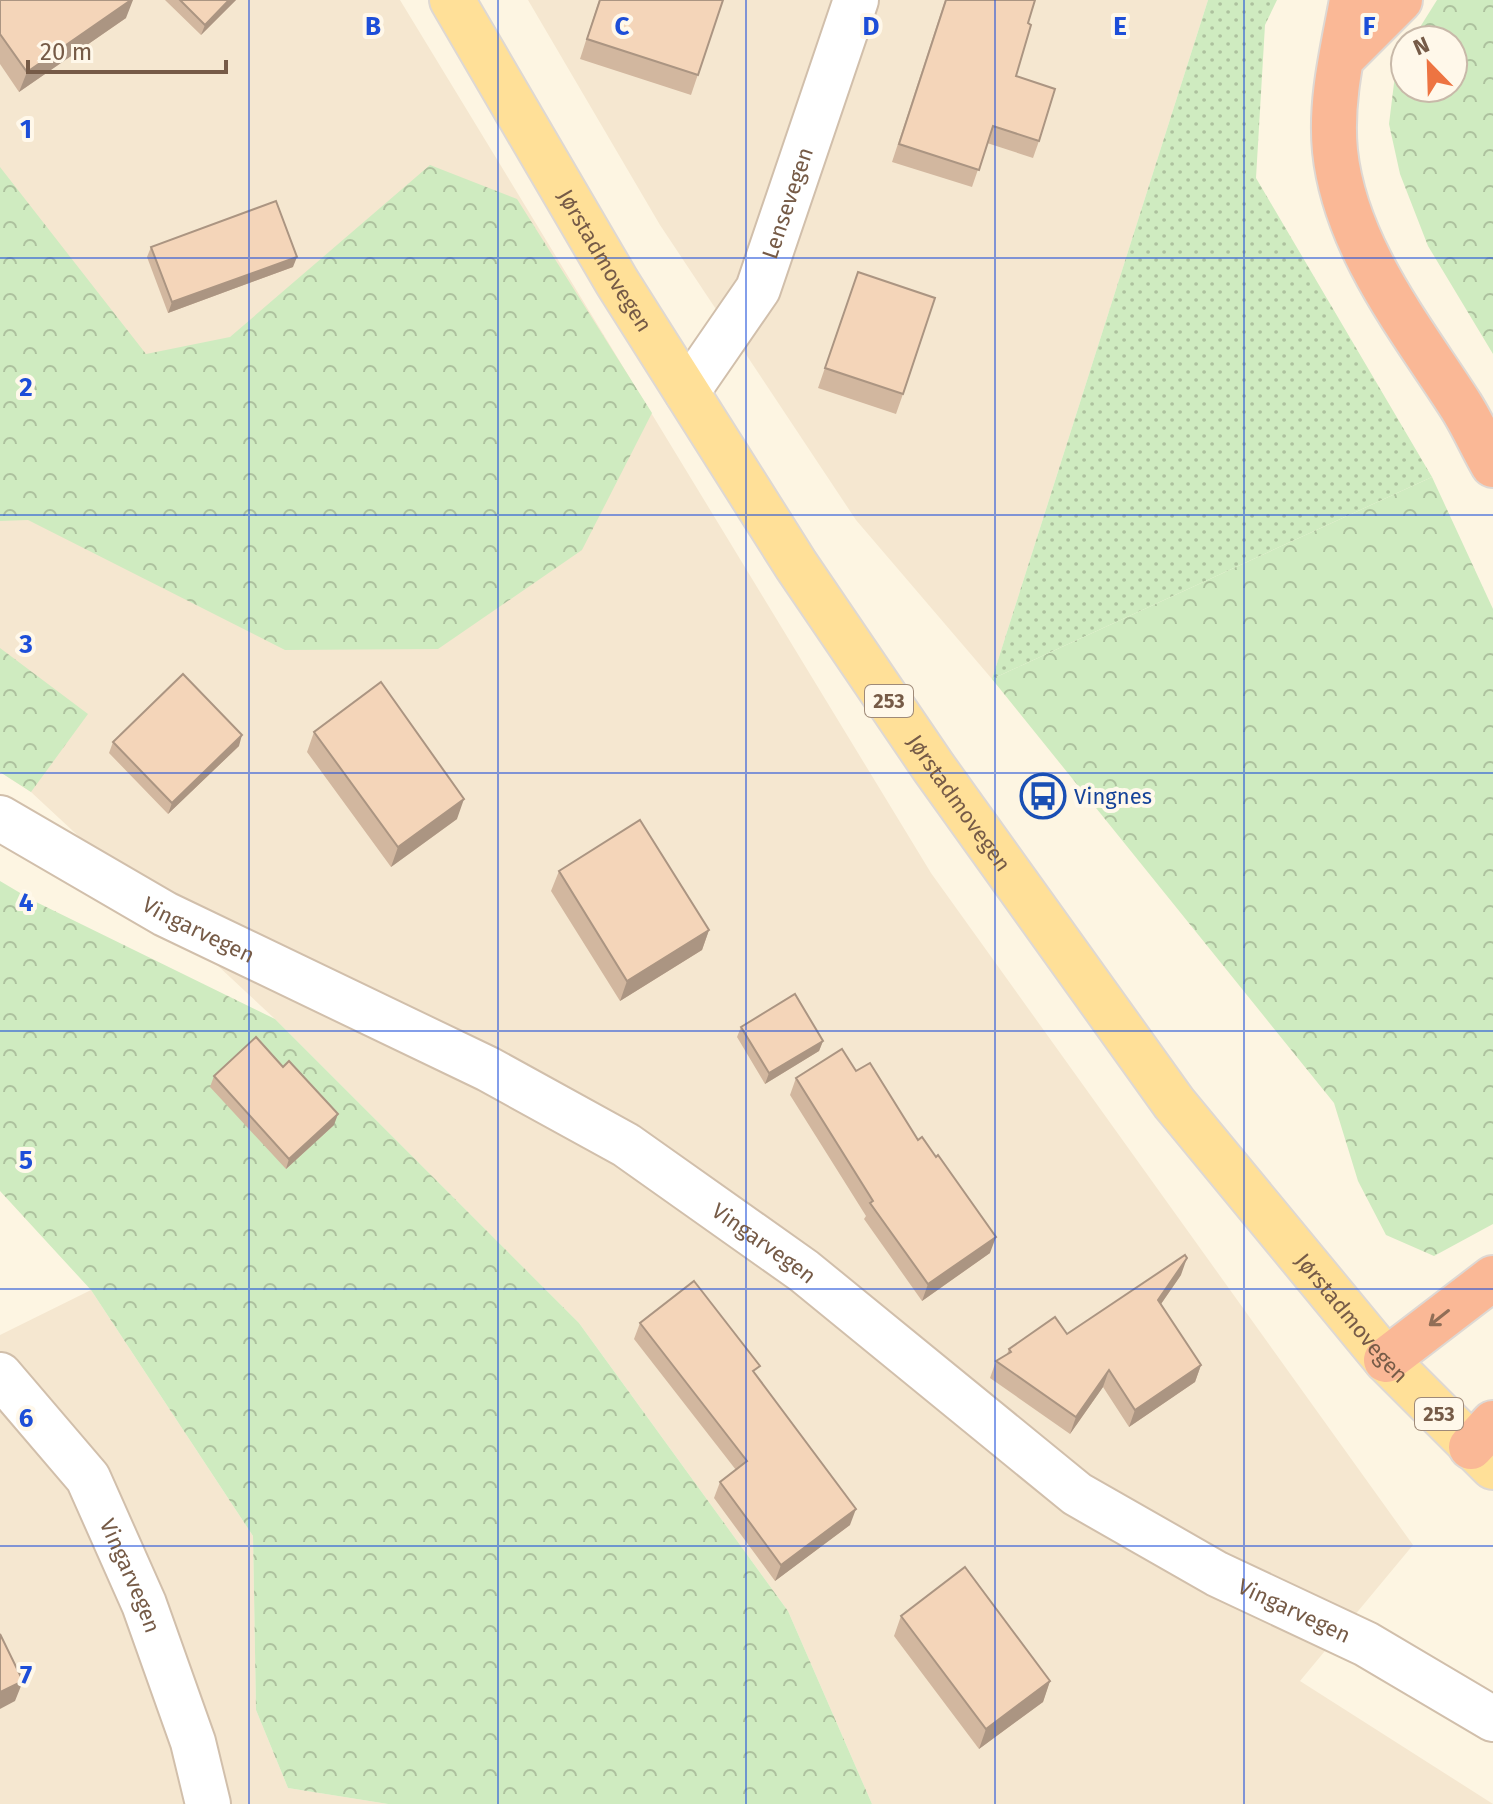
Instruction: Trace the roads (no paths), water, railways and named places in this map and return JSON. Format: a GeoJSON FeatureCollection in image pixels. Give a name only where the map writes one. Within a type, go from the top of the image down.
{"type":"FeatureCollection","features":[{"type":"Feature","properties":{"kind":"highway"},"geometry":{"type":"LineString","coordinates":[[1352,0],[1336,88],[1335,154],[1342,188],[1368,257],[1493,465]]}},
{"type":"Feature","properties":{"kind":"highway"},"geometry":{"type":"LineString","coordinates":[[1342,58],[1400,0]]}},
{"type":"Feature","properties":{"kind":"highway"},"geometry":{"type":"LineString","coordinates":[[1386,1360],[1493,1278]]}},
{"type":"Feature","properties":{"kind":"main road","name":"Jørstadmovegen"},"geometry":{"type":"LineString","coordinates":[[452,0],[617,282],[796,565],[934,768],[1165,1090],[1386,1360],[1486,1446]]}},
{"type":"Feature","properties":{"kind":"street","name":"Lensevegen"},"geometry":{"type":"LineString","coordinates":[[687,392],[758,289],[856,0]]}},
{"type":"Feature","properties":{"kind":"street","name":"Vingarvegen"},"geometry":{"type":"LineString","coordinates":[[0,818],[165,914],[488,1069],[626,1145],[804,1271],[1077,1494],[1217,1574],[1366,1644],[1493,1719]]}},
{"type":"Feature","properties":{"kind":"street","name":"Vingarvegen"},"geometry":{"type":"LineString","coordinates":[[0,1375],[88,1478],[144,1604],[193,1742],[208,1804]]}},
{"type":"Feature","properties":{"kind":"place","name":"Vingnes"},"geometry":{"type":"Point","coordinates":[1043,796]}}]}
